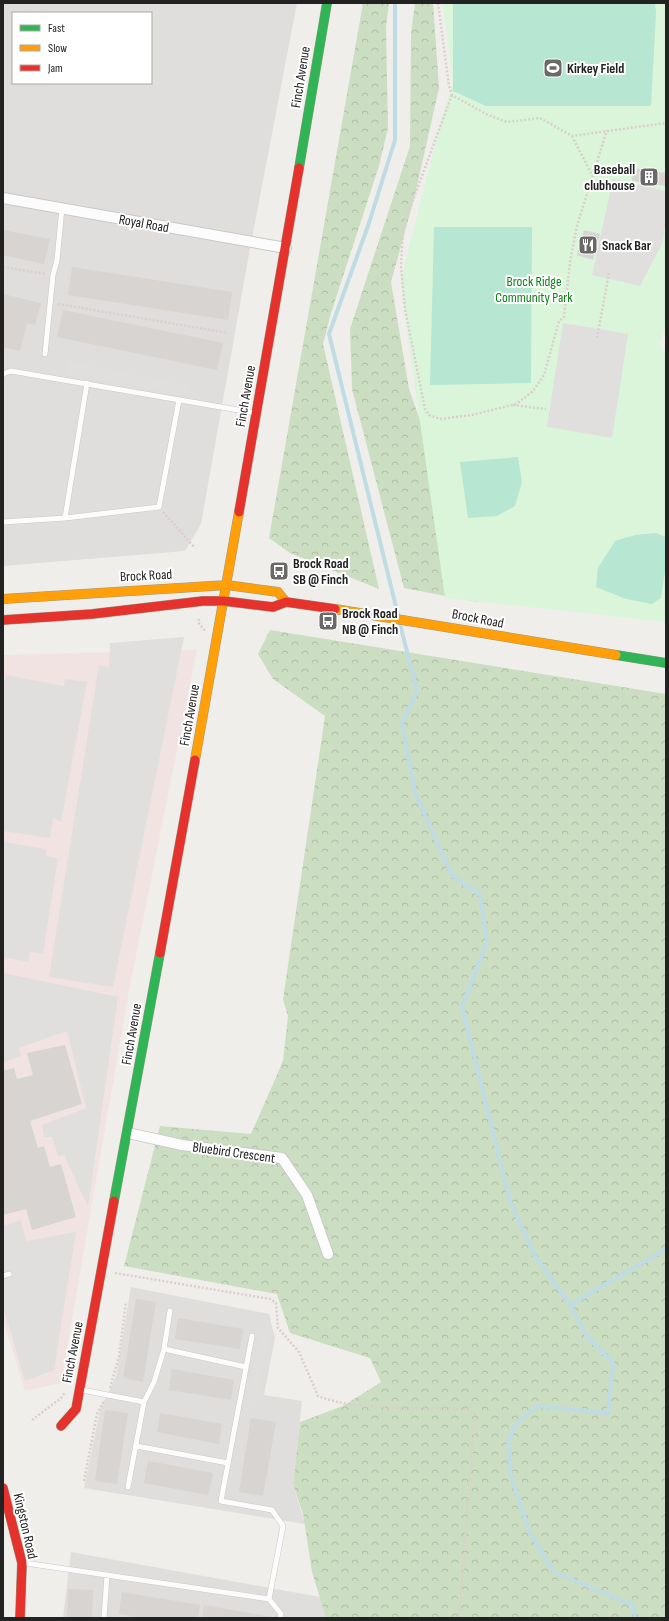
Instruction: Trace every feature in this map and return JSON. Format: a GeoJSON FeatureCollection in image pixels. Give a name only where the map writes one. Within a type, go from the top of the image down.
{"type":"FeatureCollection","features":[{"type":"Feature","properties":{"kind":"main road","name":"Finch Avenue"},"geometry":{"type":"LineString","coordinates":[[61,1426],[76,1409],[128,1133],[227,585],[327,3]]}},
{"type":"Feature","properties":{"kind":"main road","name":"Brock Road"},"geometry":{"type":"LineString","coordinates":[[3,599],[227,585],[278,592],[286,602]]}},
{"type":"Feature","properties":{"kind":"main road","name":"Brock Road"},"geometry":{"type":"LineString","coordinates":[[3,621],[92,614],[203,601],[224,601],[273,607],[286,602],[666,663]]}},
{"type":"Feature","properties":{"kind":"main road","name":"Kingston Road"},"geometry":{"type":"LineString","coordinates":[[3,1488],[22,1563],[20,1618]]}},
{"type":"Feature","properties":{"kind":"street","name":"Royal Road"},"geometry":{"type":"LineString","coordinates":[[3,198],[286,248]]}},
{"type":"Feature","properties":{"kind":"street","name":"Bluebird Crescent"},"geometry":{"type":"LineString","coordinates":[[128,1133],[182,1145],[282,1158],[307,1195],[328,1254]]}},
{"type":"Feature","properties":{"kind":"lane"},"geometry":{"type":"LineString","coordinates":[[45,354],[52,275],[57,260],[62,208]]}},
{"type":"Feature","properties":{"kind":"lane"},"geometry":{"type":"LineString","coordinates":[[3,374],[11,371],[256,413]]}},
{"type":"Feature","properties":{"kind":"lane"},"geometry":{"type":"LineString","coordinates":[[65,518],[87,383]]}},
{"type":"Feature","properties":{"kind":"lane"},"geometry":{"type":"LineString","coordinates":[[3,522],[65,518],[159,507],[179,400]]}},
{"type":"Feature","properties":{"kind":"lane"},"geometry":{"type":"LineString","coordinates":[[3,1276],[9,1274]]}},
{"type":"Feature","properties":{"kind":"lane"},"geometry":{"type":"LineString","coordinates":[[128,1487],[144,1402],[154,1382],[164,1349],[170,1310]]}},
{"type":"Feature","properties":{"kind":"lane"},"geometry":{"type":"LineString","coordinates":[[252,1336],[221,1500],[272,1510],[283,1526],[269,1600]]}},
{"type":"Feature","properties":{"kind":"lane"},"geometry":{"type":"LineString","coordinates":[[164,1349],[246,1367]]}},
{"type":"Feature","properties":{"kind":"lane"},"geometry":{"type":"LineString","coordinates":[[79,1390],[144,1402]]}},
{"type":"Feature","properties":{"kind":"lane"},"geometry":{"type":"LineString","coordinates":[[136,1446],[228,1463]]}},
{"type":"Feature","properties":{"kind":"lane"},"geometry":{"type":"LineString","coordinates":[[22,1563],[269,1600],[281,1614],[280,1618]]}},
{"type":"Feature","properties":{"kind":"lane"},"geometry":{"type":"LineString","coordinates":[[104,1618],[107,1575]]}},
{"type":"Feature","properties":{"kind":"path"},"geometry":{"type":"LineString","coordinates":[[438,3],[449,86],[452,94],[486,114],[507,122],[540,118],[572,136],[592,175]]}},
{"type":"Feature","properties":{"kind":"path"},"geometry":{"type":"LineString","coordinates":[[452,94],[403,226],[401,267],[405,309],[425,409],[429,415],[440,419],[472,415],[516,404],[533,390],[544,375],[559,321],[564,317],[570,262],[577,226],[607,130]]}},
{"type":"Feature","properties":{"kind":"path"},"geometry":{"type":"LineString","coordinates":[[572,136],[607,130],[666,124]]}},
{"type":"Feature","properties":{"kind":"path"},"geometry":{"type":"LineString","coordinates":[[3,267],[52,275]]}},
{"type":"Feature","properties":{"kind":"path"},"geometry":{"type":"LineString","coordinates":[[596,338],[609,273]]}},
{"type":"Feature","properties":{"kind":"path"},"geometry":{"type":"LineString","coordinates":[[50,302],[228,333]]}},
{"type":"Feature","properties":{"kind":"path"},"geometry":{"type":"LineString","coordinates":[[511,405],[546,409]]}},
{"type":"Feature","properties":{"kind":"path"},"geometry":{"type":"LineString","coordinates":[[159,507],[195,548]]}},
{"type":"Feature","properties":{"kind":"path"},"geometry":{"type":"LineString","coordinates":[[102,1270],[270,1300],[276,1304],[278,1328],[299,1352],[318,1396],[333,1402],[392,1408],[468,1409],[475,1415],[459,1618]]}},
{"type":"Feature","properties":{"kind":"shaded area"},"geometry":{"type":"Polygon","coordinates":[[[3,3],[297,3],[249,254],[201,524],[185,551],[3,566],[3,3]]]}},
{"type":"Feature","properties":{"kind":"shaded area"},"geometry":{"type":"Polygon","coordinates":[[[613,179],[666,191],[666,218],[663,242],[640,286],[592,275],[613,179]]]}},
{"type":"Feature","properties":{"kind":"shaded area"},"geometry":{"type":"Polygon","coordinates":[[[563,323],[628,334],[612,438],[547,427],[563,323]]]}},
{"type":"Feature","properties":{"kind":"shaded area"},"geometry":{"type":"Polygon","coordinates":[[[69,362],[190,386],[188,396],[67,373],[69,362]]]}},
{"type":"Feature","properties":{"kind":"shaded area"},"geometry":{"type":"Polygon","coordinates":[[[184,637],[113,987],[49,977],[99,665],[109,668],[110,643],[184,637]]]}},
{"type":"Feature","properties":{"kind":"shaded area"},"geometry":{"type":"Polygon","coordinates":[[[197,650],[128,996],[61,1383],[25,1391],[3,1319],[3,655],[197,650]]]}},
{"type":"Feature","properties":{"kind":"shaded area"},"geometry":{"type":"Polygon","coordinates":[[[6,675],[64,686],[65,679],[87,682],[61,822],[53,818],[50,838],[3,831],[3,688],[6,675]]]}},
{"type":"Feature","properties":{"kind":"shaded area"},"geometry":{"type":"Polygon","coordinates":[[[3,842],[46,849],[46,856],[58,858],[43,954],[30,952],[29,962],[3,957],[3,842]]]}},
{"type":"Feature","properties":{"kind":"shaded area"},"geometry":{"type":"Polygon","coordinates":[[[3,973],[118,997],[88,1207],[64,1155],[58,1156],[52,1137],[44,1137],[42,1125],[86,1108],[67,1031],[19,1048],[21,1056],[3,1063],[3,973]]]}},
{"type":"Feature","properties":{"kind":"shaded area"},"geometry":{"type":"Polygon","coordinates":[[[21,1220],[26,1241],[76,1232],[54,1370],[25,1381],[3,1306],[3,1226],[21,1220]]]}},
{"type":"Feature","properties":{"kind":"shaded area"},"geometry":{"type":"Polygon","coordinates":[[[131,1287],[269,1314],[275,1338],[264,1395],[302,1401],[293,1484],[305,1524],[84,1488],[100,1410],[116,1376],[131,1287]]]}},
{"type":"Feature","properties":{"kind":"shaded area"},"geometry":{"type":"Polygon","coordinates":[[[260,1332],[269,1333],[256,1403],[247,1401],[260,1332]]]}},
{"type":"Feature","properties":{"kind":"shaded area"},"geometry":{"type":"Polygon","coordinates":[[[71,1552],[320,1597],[326,1618],[63,1618],[71,1552]]]}},
{"type":"Feature","properties":{"kind":"green space"},"geometry":{"type":"Polygon","coordinates":[[[363,3],[389,3],[386,27],[388,128],[379,166],[331,313],[323,344],[379,589],[290,553],[269,538],[363,3]]]}},
{"type":"Feature","properties":{"kind":"green space"},"geometry":{"type":"Polygon","coordinates":[[[415,3],[433,3],[439,88],[414,199],[391,282],[409,389],[431,451],[477,602],[404,588],[352,389],[350,329],[410,146],[411,34],[415,3]]]}},
{"type":"Feature","properties":{"kind":"green space","name":"Brock Ridge Community Park"},"geometry":{"type":"Polygon","coordinates":[[[443,3],[666,3],[666,327],[659,344],[666,352],[666,622],[445,598],[404,309],[401,278],[443,114],[453,82],[443,3]]]}},
{"type":"Feature","properties":{"kind":"green space","name":"Kirkey Field"},"geometry":{"type":"Polygon","coordinates":[[[453,3],[655,3],[656,12],[651,106],[486,106],[453,91],[453,3]]]}},
{"type":"Feature","properties":{"kind":"green space"},"geometry":{"type":"Polygon","coordinates":[[[434,227],[532,227],[531,383],[430,385],[434,227]]]}},
{"type":"Feature","properties":{"kind":"green space"},"geometry":{"type":"Polygon","coordinates":[[[518,457],[522,482],[515,506],[497,516],[468,518],[460,462],[518,457]]]}},
{"type":"Feature","properties":{"kind":"green space"},"geometry":{"type":"Polygon","coordinates":[[[656,533],[666,537],[666,565],[661,598],[652,604],[626,599],[596,587],[598,568],[615,541],[635,535],[656,533]]]}},
{"type":"Feature","properties":{"kind":"green space"},"geometry":{"type":"Polygon","coordinates":[[[270,630],[666,694],[666,1618],[326,1618],[312,1572],[303,1514],[293,1484],[300,1422],[343,1406],[381,1382],[370,1358],[290,1333],[277,1294],[124,1266],[160,1126],[251,1134],[283,1061],[288,1016],[283,999],[325,716],[273,679],[258,654],[270,630]]]}},
{"type":"Feature","properties":{"kind":"building","name":"Baseball clubhouse"},"geometry":{"type":"Polygon","coordinates":[[[633,168],[666,173],[666,186],[632,181],[633,168]]]}},
{"type":"Feature","properties":{"kind":"building"},"geometry":{"type":"Polygon","coordinates":[[[3,230],[50,239],[44,264],[3,255],[3,230]]]}},
{"type":"Feature","properties":{"kind":"building","name":"Snack Bar"},"geometry":{"type":"Polygon","coordinates":[[[584,230],[600,234],[593,260],[577,255],[584,230]]]}},
{"type":"Feature","properties":{"kind":"building"},"geometry":{"type":"Polygon","coordinates":[[[72,267],[232,292],[228,320],[68,295],[72,267]]]}},
{"type":"Feature","properties":{"kind":"building"},"geometry":{"type":"Polygon","coordinates":[[[3,294],[41,303],[35,325],[27,323],[20,351],[3,347],[3,294]]]}},
{"type":"Feature","properties":{"kind":"building"},"geometry":{"type":"Polygon","coordinates":[[[63,310],[223,343],[217,370],[57,337],[63,310]]]}},
{"type":"Feature","properties":{"kind":"building"},"geometry":{"type":"Polygon","coordinates":[[[65,1045],[82,1104],[30,1121],[38,1148],[44,1146],[50,1167],[61,1164],[76,1217],[32,1230],[26,1209],[3,1215],[3,1071],[14,1068],[17,1079],[33,1075],[27,1053],[65,1045]]]}},
{"type":"Feature","properties":{"kind":"building"},"geometry":{"type":"Polygon","coordinates":[[[136,1299],[156,1302],[143,1382],[123,1378],[136,1299]]]}},
{"type":"Feature","properties":{"kind":"building"},"geometry":{"type":"Polygon","coordinates":[[[178,1318],[243,1329],[240,1349],[175,1339],[178,1318]]]}},
{"type":"Feature","properties":{"kind":"building"},"geometry":{"type":"Polygon","coordinates":[[[172,1369],[234,1380],[231,1400],[169,1390],[172,1369]]]}},
{"type":"Feature","properties":{"kind":"building"},"geometry":{"type":"Polygon","coordinates":[[[105,1410],[128,1413],[117,1484],[95,1481],[105,1410]]]}},
{"type":"Feature","properties":{"kind":"building"},"geometry":{"type":"Polygon","coordinates":[[[160,1413],[222,1424],[219,1444],[157,1432],[160,1413]]]}},
{"type":"Feature","properties":{"kind":"building"},"geometry":{"type":"Polygon","coordinates":[[[251,1418],[276,1422],[263,1496],[239,1492],[251,1418]]]}},
{"type":"Feature","properties":{"kind":"building"},"geometry":{"type":"Polygon","coordinates":[[[148,1461],[213,1473],[208,1495],[144,1483],[148,1461]]]}},
{"type":"Feature","properties":{"kind":"building"},"geometry":{"type":"Polygon","coordinates":[[[68,1589],[93,1590],[92,1618],[67,1618],[68,1589]]]}},
{"type":"Feature","properties":{"kind":"building"},"geometry":{"type":"Polygon","coordinates":[[[122,1592],[200,1605],[198,1618],[143,1618],[119,1614],[122,1592]]]}},
{"type":"Feature","properties":{"kind":"building"},"geometry":{"type":"Polygon","coordinates":[[[204,1605],[272,1617],[272,1618],[202,1618],[204,1605]]]}},
{"type":"Feature","properties":{"kind":"waterway"},"geometry":{"type":"LineString","coordinates":[[395,3],[395,140],[368,226],[329,334],[398,615]]}},
{"type":"Feature","properties":{"kind":"waterway"},"geometry":{"type":"LineString","coordinates":[[400,624],[417,691],[402,723],[415,793],[452,875],[480,895],[487,942],[462,1007],[510,1201],[534,1254],[570,1305],[586,1335],[613,1363],[608,1413],[537,1406],[517,1423],[508,1441],[511,1475],[529,1531],[554,1572],[633,1605],[635,1618]]}},
{"type":"Feature","properties":{"kind":"waterway"},"geometry":{"type":"LineString","coordinates":[[570,1305],[666,1249]]}},
{"type":"Feature","properties":{"kind":"traffic: fast"},"geometry":{"type":"LineString","coordinates":[[299,168],[327,3]]}},
{"type":"Feature","properties":{"kind":"traffic: fast"},"geometry":{"type":"LineString","coordinates":[[616,655],[666,663]]}},
{"type":"Feature","properties":{"kind":"traffic: fast"},"geometry":{"type":"LineString","coordinates":[[114,1201],[160,953]]}},
{"type":"Feature","properties":{"kind":"traffic: slow"},"geometry":{"type":"LineString","coordinates":[[195,760],[239,512]]}},
{"type":"Feature","properties":{"kind":"traffic: slow"},"geometry":{"type":"LineString","coordinates":[[3,599],[227,585],[278,592],[286,602]]}},
{"type":"Feature","properties":{"kind":"traffic: slow"},"geometry":{"type":"LineString","coordinates":[[335,609],[616,655]]}},
{"type":"Feature","properties":{"kind":"traffic: jam"},"geometry":{"type":"LineString","coordinates":[[239,512],[299,168]]}},
{"type":"Feature","properties":{"kind":"traffic: jam"},"geometry":{"type":"LineString","coordinates":[[3,620],[92,614],[203,601],[224,601],[273,607],[286,602],[335,609]]}},
{"type":"Feature","properties":{"kind":"traffic: jam"},"geometry":{"type":"LineString","coordinates":[[160,953],[195,760]]}},
{"type":"Feature","properties":{"kind":"traffic: jam"},"geometry":{"type":"LineString","coordinates":[[61,1426],[76,1409],[114,1201]]}},
{"type":"Feature","properties":{"kind":"traffic: jam"},"geometry":{"type":"LineString","coordinates":[[3,1488],[22,1563],[20,1618]]}},
{"type":"Feature","properties":{"kind":"place","name":"Kirkey Field"},"geometry":{"type":"Point","coordinates":[553,68]}},
{"type":"Feature","properties":{"kind":"place","name":"Baseball clubhouse"},"geometry":{"type":"Point","coordinates":[649,177]}},
{"type":"Feature","properties":{"kind":"place","name":"Snack Bar"},"geometry":{"type":"Point","coordinates":[588,245]}},
{"type":"Feature","properties":{"kind":"place","name":"Brock Road SB @ Finch"},"geometry":{"type":"Point","coordinates":[279,571]}},
{"type":"Feature","properties":{"kind":"place","name":"Brock Road NB @ Finch"},"geometry":{"type":"Point","coordinates":[328,621]}}]}
